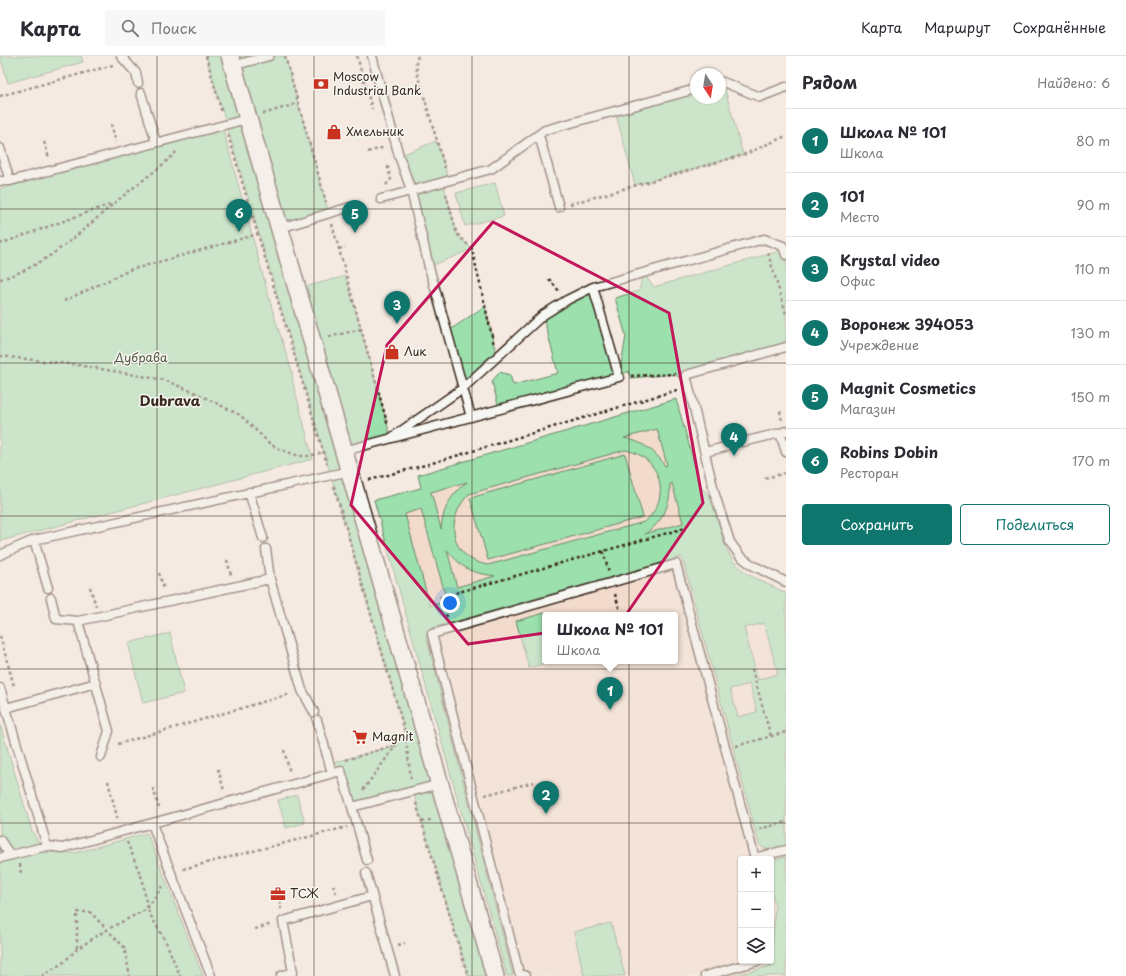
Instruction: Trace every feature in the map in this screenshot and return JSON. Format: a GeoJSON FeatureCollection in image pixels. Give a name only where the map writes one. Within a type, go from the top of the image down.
{"type":"FeatureCollection","features":[{"type":"Feature","properties":{"kind":"street"},"geometry":{"type":"LineString","coordinates":[[231,61],[495,976]]}},
{"type":"Feature","properties":{"kind":"lane"},"geometry":{"type":"LineString","coordinates":[[231,61],[269,56]]}},
{"type":"Feature","properties":{"kind":"lane"},"geometry":{"type":"LineString","coordinates":[[372,56],[396,144],[412,190],[430,266],[471,417]]}},
{"type":"Feature","properties":{"kind":"lane"},"geometry":{"type":"LineString","coordinates":[[123,59],[136,73],[138,83]]}},
{"type":"Feature","properties":{"kind":"lane"},"geometry":{"type":"LineString","coordinates":[[726,83],[760,97],[786,87]]}},
{"type":"Feature","properties":{"kind":"lane"},"geometry":{"type":"LineString","coordinates":[[381,199],[491,169],[545,130],[690,91]]}},
{"type":"Feature","properties":{"kind":"lane"},"geometry":{"type":"LineString","coordinates":[[141,93],[156,142]]}},
{"type":"Feature","properties":{"kind":"lane"},"geometry":{"type":"LineString","coordinates":[[0,181],[10,181],[247,119]]}},
{"type":"Feature","properties":{"kind":"lane"},"geometry":{"type":"LineString","coordinates":[[539,134],[560,206]]}},
{"type":"Feature","properties":{"kind":"lane"},"geometry":{"type":"LineString","coordinates":[[0,148],[10,181]]}},
{"type":"Feature","properties":{"kind":"lane"},"geometry":{"type":"LineString","coordinates":[[280,228],[350,207]]}},
{"type":"Feature","properties":{"kind":"lane"},"geometry":{"type":"LineString","coordinates":[[391,438],[463,388],[543,316],[567,300],[593,287],[764,239],[783,246],[786,255]]}},
{"type":"Feature","properties":{"kind":"lane"},"geometry":{"type":"LineString","coordinates":[[344,451],[619,377],[593,287]]}},
{"type":"Feature","properties":{"kind":"lane"},"geometry":{"type":"LineString","coordinates":[[786,347],[686,375],[705,452],[730,542],[740,556],[752,565],[786,582]]}},
{"type":"Feature","properties":{"kind":"lane"},"geometry":{"type":"LineString","coordinates":[[743,442],[783,432],[786,452]]}},
{"type":"Feature","properties":{"kind":"lane"},"geometry":{"type":"LineString","coordinates":[[705,452],[725,447]]}},
{"type":"Feature","properties":{"kind":"lane"},"geometry":{"type":"LineString","coordinates":[[0,556],[34,540],[249,492],[331,476],[352,477]]}},
{"type":"Feature","properties":{"kind":"lane"},"geometry":{"type":"LineString","coordinates":[[249,492],[263,538]]}},
{"type":"Feature","properties":{"kind":"lane"},"geometry":{"type":"LineString","coordinates":[[34,540],[48,588]]}},
{"type":"Feature","properties":{"kind":"lane"},"geometry":{"type":"LineString","coordinates":[[266,549],[270,579],[302,690],[315,716],[332,773]]}},
{"type":"Feature","properties":{"kind":"lane"},"geometry":{"type":"LineString","coordinates":[[526,976],[519,973],[432,634],[676,564],[727,749],[753,856]]}},
{"type":"Feature","properties":{"kind":"lane"},"geometry":{"type":"LineString","coordinates":[[51,598],[56,619],[78,621],[270,579]]}},
{"type":"Feature","properties":{"kind":"lane"},"geometry":{"type":"LineString","coordinates":[[78,621],[109,731],[101,757]]}},
{"type":"Feature","properties":{"kind":"lane"},"geometry":{"type":"LineString","coordinates":[[6,708],[96,682]]}},
{"type":"Feature","properties":{"kind":"lane"},"geometry":{"type":"LineString","coordinates":[[0,688],[47,846]]}},
{"type":"Feature","properties":{"kind":"lane"},"geometry":{"type":"LineString","coordinates":[[0,858],[47,846],[62,848],[341,770],[367,860]]}},
{"type":"Feature","properties":{"kind":"lane"},"geometry":{"type":"LineString","coordinates":[[352,807],[440,784]]}},
{"type":"Feature","properties":{"kind":"lane"},"geometry":{"type":"LineString","coordinates":[[152,824],[211,976]]}},
{"type":"Feature","properties":{"kind":"lane"},"geometry":{"type":"LineString","coordinates":[[0,840],[10,855]]}},
{"type":"Feature","properties":{"kind":"lane"},"geometry":{"type":"LineString","coordinates":[[765,856],[786,850]]}},
{"type":"Feature","properties":{"kind":"lane"},"geometry":{"type":"LineString","coordinates":[[366,873],[395,976]]}},
{"type":"Feature","properties":{"kind":"lane"},"geometry":{"type":"LineString","coordinates":[[281,976],[296,974],[283,921],[372,896]]}},
{"type":"Feature","properties":{"kind":"lane"},"geometry":{"type":"LineString","coordinates":[[705,976],[747,964]]}},
{"type":"Feature","properties":{"kind":"path"},"geometry":{"type":"LineString","coordinates":[[206,56],[225,124],[324,452],[405,732],[413,791],[468,976]]}},
{"type":"Feature","properties":{"kind":"path"},"geometry":{"type":"LineString","coordinates":[[285,56],[391,438]]}},
{"type":"Feature","properties":{"kind":"path"},"geometry":{"type":"LineString","coordinates":[[357,56],[372,112]]}},
{"type":"Feature","properties":{"kind":"path"},"geometry":{"type":"LineString","coordinates":[[418,56],[416,62],[418,73],[446,181],[457,234],[472,249],[497,358]]}},
{"type":"Feature","properties":{"kind":"path"},"geometry":{"type":"LineString","coordinates":[[0,96],[123,59]]}},
{"type":"Feature","properties":{"kind":"path"},"geometry":{"type":"LineString","coordinates":[[348,80],[376,72]]}},
{"type":"Feature","properties":{"kind":"path"},"geometry":{"type":"LineString","coordinates":[[247,119],[299,103]]}},
{"type":"Feature","properties":{"kind":"path"},"geometry":{"type":"LineString","coordinates":[[111,124],[119,152]]}},
{"type":"Feature","properties":{"kind":"path"},"geometry":{"type":"LineString","coordinates":[[0,279],[15,275],[38,263],[64,246],[113,204],[164,165],[198,131]]}},
{"type":"Feature","properties":{"kind":"path"},"geometry":{"type":"LineString","coordinates":[[560,206],[742,156],[786,136]]}},
{"type":"Feature","properties":{"kind":"path"},"geometry":{"type":"LineString","coordinates":[[380,141],[384,154]]}},
{"type":"Feature","properties":{"kind":"path"},"geometry":{"type":"LineString","coordinates":[[44,142],[53,170]]}},
{"type":"Feature","properties":{"kind":"path"},"geometry":{"type":"LineString","coordinates":[[368,152],[396,144]]}},
{"type":"Feature","properties":{"kind":"path"},"geometry":{"type":"LineString","coordinates":[[383,188],[391,179],[386,160]]}},
{"type":"Feature","properties":{"kind":"path"},"geometry":{"type":"LineString","coordinates":[[0,244],[113,204]]}},
{"type":"Feature","properties":{"kind":"path"},"geometry":{"type":"LineString","coordinates":[[64,301],[130,270],[258,234]]}},
{"type":"Feature","properties":{"kind":"path"},"geometry":{"type":"LineString","coordinates":[[764,239],[786,314]]}},
{"type":"Feature","properties":{"kind":"path"},"geometry":{"type":"LineString","coordinates":[[339,249],[345,247]]}},
{"type":"Feature","properties":{"kind":"path"},"geometry":{"type":"LineString","coordinates":[[312,341],[361,329]]}},
{"type":"Feature","properties":{"kind":"path"},"geometry":{"type":"LineString","coordinates":[[0,356],[78,365],[164,380],[196,393],[240,415],[270,444],[279,449],[299,456],[309,456],[324,452]]}},
{"type":"Feature","properties":{"kind":"path"},"geometry":{"type":"LineString","coordinates":[[619,377],[628,371],[631,378],[675,374],[689,386]]}},
{"type":"Feature","properties":{"kind":"path"},"geometry":{"type":"LineString","coordinates":[[352,477],[429,464],[689,386]]}},
{"type":"Feature","properties":{"kind":"path"},"geometry":{"type":"LineString","coordinates":[[765,478],[786,473]]}},
{"type":"Feature","properties":{"kind":"path"},"geometry":{"type":"LineString","coordinates":[[451,629],[442,597],[685,528]]}},
{"type":"Feature","properties":{"kind":"path"},"geometry":{"type":"LineString","coordinates":[[603,551],[620,611]]}},
{"type":"Feature","properties":{"kind":"path"},"geometry":{"type":"LineString","coordinates":[[159,573],[167,602]]}},
{"type":"Feature","properties":{"kind":"path"},"geometry":{"type":"LineString","coordinates":[[90,587],[99,617]]}},
{"type":"Feature","properties":{"kind":"path"},"geometry":{"type":"LineString","coordinates":[[752,669],[771,736]]}},
{"type":"Feature","properties":{"kind":"path"},"geometry":{"type":"LineString","coordinates":[[105,748],[302,690]]}},
{"type":"Feature","properties":{"kind":"path"},"geometry":{"type":"LineString","coordinates":[[352,807],[405,732]]}},
{"type":"Feature","properties":{"kind":"path"},"geometry":{"type":"LineString","coordinates":[[745,743],[786,732]]}},
{"type":"Feature","properties":{"kind":"path"},"geometry":{"type":"LineString","coordinates":[[329,764],[396,745]]}},
{"type":"Feature","properties":{"kind":"path"},"geometry":{"type":"LineString","coordinates":[[284,750],[293,784]]}},
{"type":"Feature","properties":{"kind":"path"},"geometry":{"type":"LineString","coordinates":[[218,769],[227,802]]}},
{"type":"Feature","properties":{"kind":"path"},"geometry":{"type":"LineString","coordinates":[[108,781],[122,832],[129,845],[143,881],[147,909],[166,942],[180,976]]}},
{"type":"Feature","properties":{"kind":"path"},"geometry":{"type":"LineString","coordinates":[[474,798],[534,782]]}},
{"type":"Feature","properties":{"kind":"path"},"geometry":{"type":"LineString","coordinates":[[153,788],[162,820]]}},
{"type":"Feature","properties":{"kind":"path"},"geometry":{"type":"LineString","coordinates":[[767,827],[786,822]]}},
{"type":"Feature","properties":{"kind":"path"},"geometry":{"type":"LineString","coordinates":[[42,976],[64,962],[77,949],[106,930],[147,909],[171,872],[357,825]]}},
{"type":"Feature","properties":{"kind":"path"},"geometry":{"type":"LineString","coordinates":[[77,949],[78,912],[90,912],[124,947],[130,976]]}},
{"type":"Feature","properties":{"kind":"path"},"geometry":{"type":"LineString","coordinates":[[255,929],[283,921]]}},
{"type":"Feature","properties":{"kind":"highlighted area"},"geometry":{"type":"Polygon","coordinates":[[[493,222],[669,313],[703,503],[621,622],[468,644],[351,505],[387,345],[493,222]]]}},
{"type":"Feature","properties":{"kind":"shaded area"},"geometry":{"type":"Polygon","coordinates":[[[676,399],[727,577],[786,609],[786,899],[774,971],[756,976],[507,976],[374,500],[421,488],[418,475],[676,399]]]}},
{"type":"Feature","properties":{"kind":"green space"},"geometry":{"type":"Polygon","coordinates":[[[0,56],[81,56],[83,62],[8,83],[0,56]]]}},
{"type":"Feature","properties":{"kind":"green space"},"geometry":{"type":"Polygon","coordinates":[[[206,56],[285,56],[329,214],[280,227],[297,289],[346,276],[391,438],[345,451],[495,976],[468,976],[413,791],[352,807],[341,771],[332,773],[329,764],[396,745],[405,732],[331,476],[206,56]]]}},
{"type":"Feature","properties":{"kind":"green space"},"geometry":{"type":"Polygon","coordinates":[[[690,91],[690,104],[726,104],[726,93],[743,155],[635,185],[615,111],[690,91]]]}},
{"type":"Feature","properties":{"kind":"green space","name":"Дубрава"},"geometry":{"type":"Polygon","coordinates":[[[223,129],[273,312],[292,372],[293,383],[313,459],[0,541],[0,189],[223,129]]]}},
{"type":"Feature","properties":{"kind":"green space"},"geometry":{"type":"Polygon","coordinates":[[[436,141],[449,180],[443,182],[457,234],[472,249],[429,267],[399,156],[436,141]]]}},
{"type":"Feature","properties":{"kind":"green space"},"geometry":{"type":"Polygon","coordinates":[[[495,183],[504,216],[465,226],[456,193],[495,183]]]}},
{"type":"Feature","properties":{"kind":"green space"},"geometry":{"type":"Polygon","coordinates":[[[783,246],[786,255],[786,347],[686,375],[689,386],[675,374],[631,378],[628,371],[619,377],[499,409],[492,381],[500,372],[510,375],[513,385],[558,373],[543,315],[593,287],[619,376],[626,336],[615,298],[639,291],[643,273],[654,287],[776,252],[783,246]]]}},
{"type":"Feature","properties":{"kind":"green space"},"geometry":{"type":"Polygon","coordinates":[[[485,306],[497,358],[463,388],[447,332],[485,306]]]}},
{"type":"Feature","properties":{"kind":"green space"},"geometry":{"type":"Polygon","coordinates":[[[676,399],[701,487],[712,498],[725,546],[733,561],[747,574],[786,593],[786,846],[775,849],[765,849],[759,844],[682,557],[433,628],[428,631],[426,636],[513,976],[507,976],[374,500],[421,488],[418,475],[676,399]],[[657,429],[624,438],[630,439],[653,451],[665,466],[667,465],[657,429]],[[625,450],[469,494],[461,504],[456,515],[454,526],[455,537],[459,547],[465,555],[475,561],[488,565],[644,522],[653,513],[658,502],[660,491],[659,480],[654,469],[647,461],[637,454],[625,450]],[[467,482],[431,492],[441,529],[448,503],[456,492],[467,482]],[[672,483],[670,484],[667,506],[661,519],[645,534],[683,523],[672,483]],[[421,509],[405,514],[430,606],[447,601],[421,509]],[[447,550],[457,587],[495,576],[468,569],[458,562],[447,550]],[[764,623],[744,628],[758,680],[778,674],[764,623]],[[750,684],[730,689],[738,717],[757,712],[750,684]]]}},
{"type":"Feature","properties":{"kind":"green space"},"geometry":{"type":"Polygon","coordinates":[[[625,454],[643,517],[488,560],[470,498],[625,454]]]}},
{"type":"Feature","properties":{"kind":"green space"},"geometry":{"type":"Polygon","coordinates":[[[542,614],[543,664],[529,668],[516,621],[542,614]]]}},
{"type":"Feature","properties":{"kind":"green space"},"geometry":{"type":"Polygon","coordinates":[[[170,633],[184,693],[143,703],[128,643],[170,633]]]}},
{"type":"Feature","properties":{"kind":"green space"},"geometry":{"type":"Polygon","coordinates":[[[0,724],[32,831],[44,852],[75,853],[147,833],[203,976],[0,976],[0,724]]]}},
{"type":"Feature","properties":{"kind":"green space"},"geometry":{"type":"Polygon","coordinates":[[[297,795],[305,823],[286,828],[278,800],[297,795]]]}},
{"type":"Feature","properties":{"kind":"green space"},"geometry":{"type":"Polygon","coordinates":[[[786,857],[786,976],[733,976],[774,964],[774,860],[786,857]]]}},
{"type":"Feature","properties":{"kind":"green space"},"geometry":{"type":"Polygon","coordinates":[[[611,923],[625,976],[584,976],[574,932],[611,923]]]}},
{"type":"Feature","properties":{"kind":"place","name":"Moscow Industrial Bank"},"geometry":{"type":"Point","coordinates":[321,84]}},
{"type":"Feature","properties":{"kind":"place","name":"Хмельник"},"geometry":{"type":"Point","coordinates":[334,132]}},
{"type":"Feature","properties":{"kind":"place","name":"Robins Dobin"},"geometry":{"type":"Point","coordinates":[239,232]}},
{"type":"Feature","properties":{"kind":"place","name":"Magnit Cosmetics"},"geometry":{"type":"Point","coordinates":[355,233]}},
{"type":"Feature","properties":{"kind":"place","name":"Krystal video"},"geometry":{"type":"Point","coordinates":[397,324]}},
{"type":"Feature","properties":{"kind":"place","name":"Лик"},"geometry":{"type":"Point","coordinates":[392,352]}},
{"type":"Feature","properties":{"kind":"place","name":"Воронеж 394053"},"geometry":{"type":"Point","coordinates":[734,456]}},
{"type":"Feature","properties":{"kind":"place","name":"Школа № 101"},"geometry":{"type":"Point","coordinates":[610,710]}},
{"type":"Feature","properties":{"kind":"place","name":"Magnit"},"geometry":{"type":"Point","coordinates":[360,737]}},
{"type":"Feature","properties":{"kind":"place","name":"101"},"geometry":{"type":"Point","coordinates":[546,814]}},
{"type":"Feature","properties":{"kind":"place","name":"ТСЖ"},"geometry":{"type":"Point","coordinates":[278,894]}},
{"type":"Feature","properties":{"kind":"district","name":"Dubrava"},"geometry":{"type":"Point","coordinates":[170,401]}}]}
